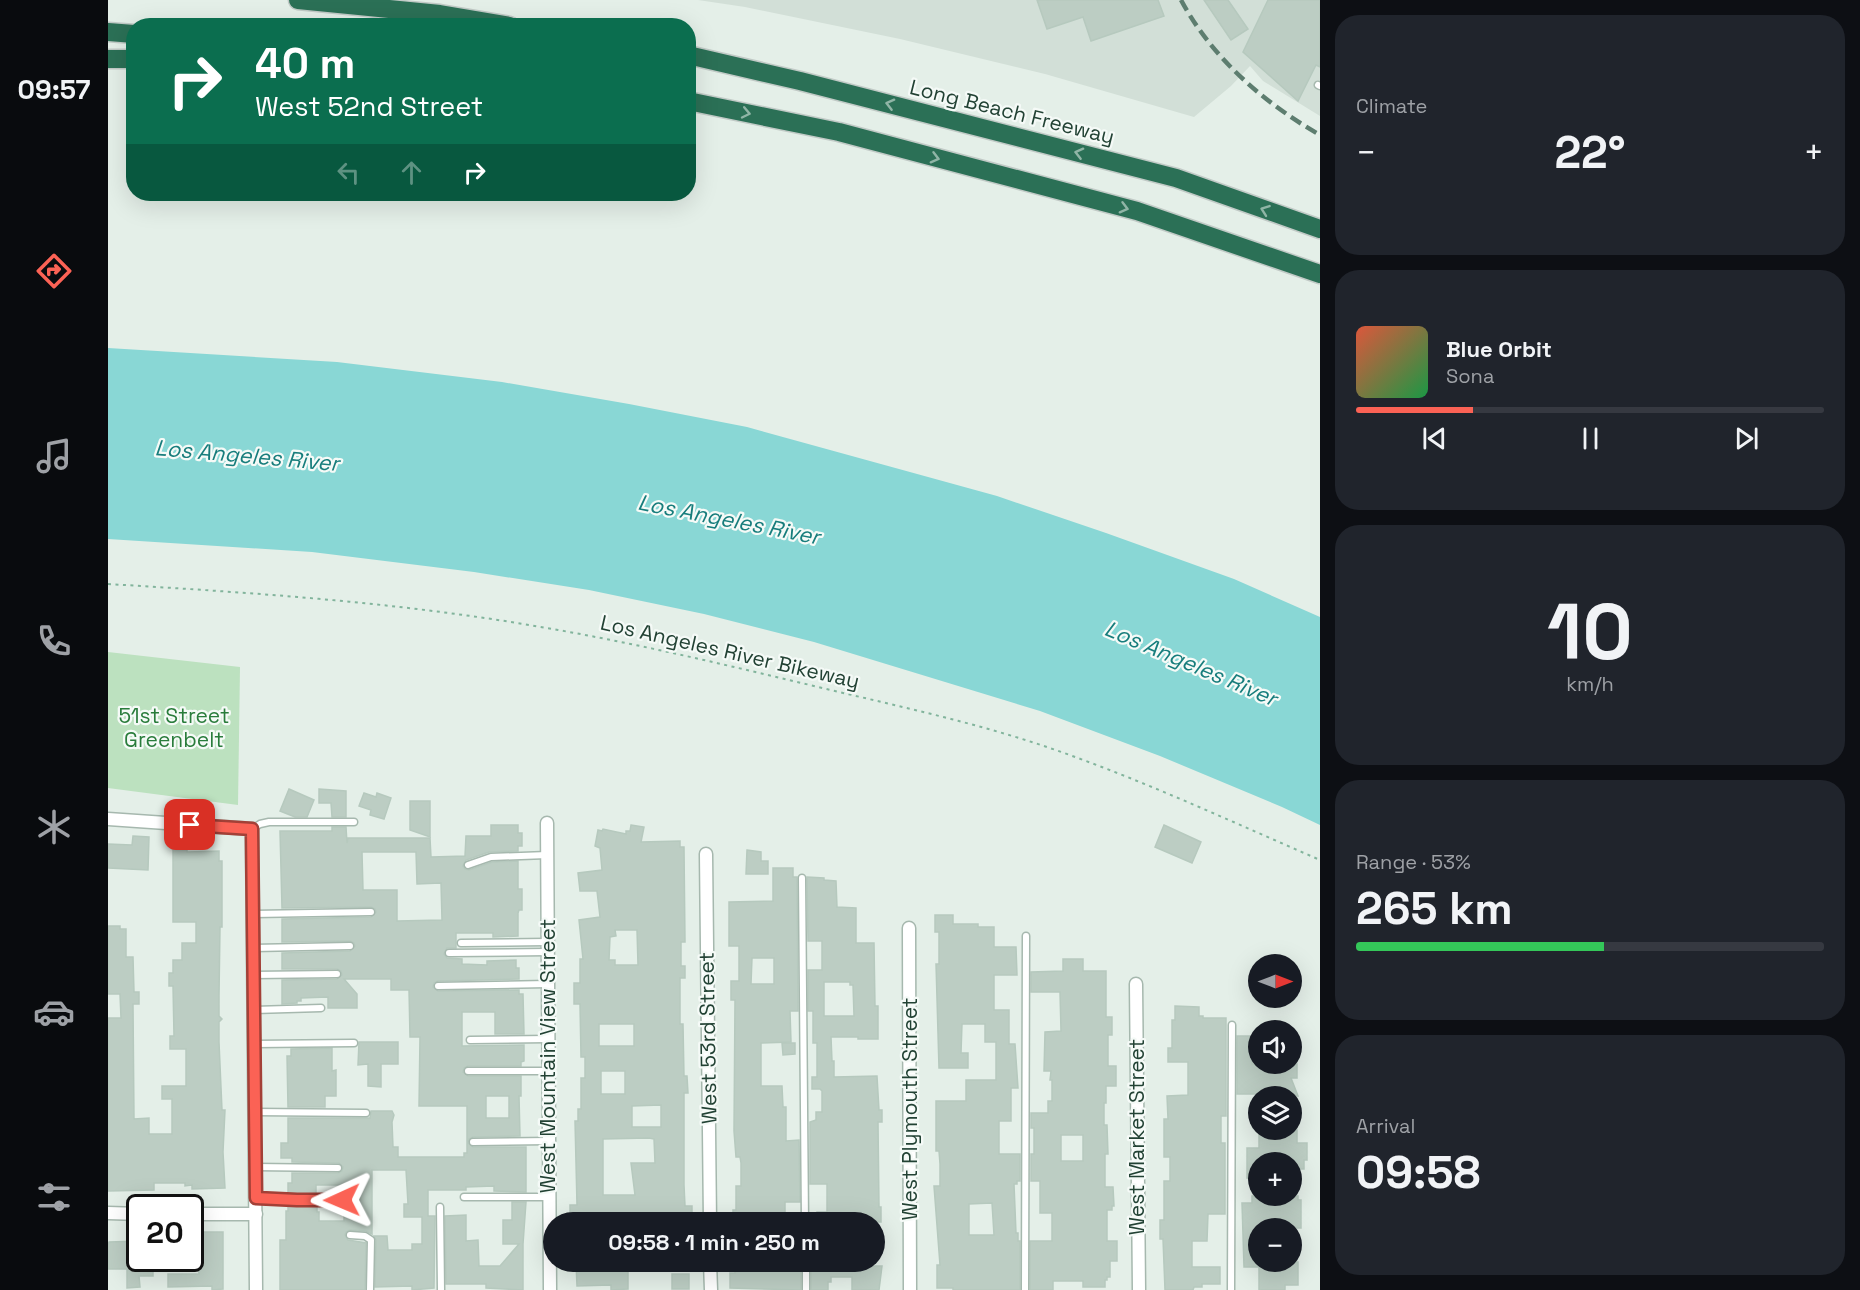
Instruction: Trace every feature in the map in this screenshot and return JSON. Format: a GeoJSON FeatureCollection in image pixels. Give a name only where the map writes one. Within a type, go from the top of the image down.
{"type":"FeatureCollection","features":[{"type":"Feature","properties":{"kind":"highway"},"geometry":{"type":"LineString","coordinates":[[298,0],[463,18]]}},
{"type":"Feature","properties":{"kind":"highway"},"geometry":{"type":"LineString","coordinates":[[108,32],[126,33]]}},
{"type":"Feature","properties":{"kind":"highway","name":"Long Beach Freeway"},"geometry":{"type":"LineString","coordinates":[[696,57],[811,84],[1176,178],[1320,230]]}},
{"type":"Feature","properties":{"kind":"highway"},"geometry":{"type":"LineString","coordinates":[[108,59],[126,59]]}},
{"type":"Feature","properties":{"kind":"highway"},"geometry":{"type":"LineString","coordinates":[[696,103],[839,132],[1126,208],[1320,274]]}},
{"type":"Feature","properties":{"kind":"street"},"geometry":{"type":"LineString","coordinates":[[108,819],[252,829],[256,1290]]}},
{"type":"Feature","properties":{"kind":"street","name":"West Mountain View Street"},"geometry":{"type":"LineString","coordinates":[[546,823],[550,1290]]}},
{"type":"Feature","properties":{"kind":"street","name":"West 53rd Street"},"geometry":{"type":"LineString","coordinates":[[706,854],[710,1212]]}},
{"type":"Feature","properties":{"kind":"street","name":"West Plymouth Street"},"geometry":{"type":"LineString","coordinates":[[909,928],[910,1290]]}},
{"type":"Feature","properties":{"kind":"street","name":"West Market Street"},"geometry":{"type":"LineString","coordinates":[[1136,984],[1139,1290]]}},
{"type":"Feature","properties":{"kind":"street"},"geometry":{"type":"LineString","coordinates":[[108,1214],[126,1214]]}},
{"type":"Feature","properties":{"kind":"street"},"geometry":{"type":"LineString","coordinates":[[204,1214],[256,1214]]}},
{"type":"Feature","properties":{"kind":"street"},"geometry":{"type":"LineString","coordinates":[[710,1272],[711,1290]]}},
{"type":"Feature","properties":{"kind":"lane"},"geometry":{"type":"LineString","coordinates":[[252,829],[269,822],[354,822]]}},
{"type":"Feature","properties":{"kind":"lane"},"geometry":{"type":"LineString","coordinates":[[468,865],[491,857],[547,855]]}},
{"type":"Feature","properties":{"kind":"lane"},"geometry":{"type":"LineString","coordinates":[[802,878],[805,1212]]}},
{"type":"Feature","properties":{"kind":"lane"},"geometry":{"type":"LineString","coordinates":[[254,914],[371,912]]}},
{"type":"Feature","properties":{"kind":"lane"},"geometry":{"type":"LineString","coordinates":[[1025,1290],[1026,936]]}},
{"type":"Feature","properties":{"kind":"lane"},"geometry":{"type":"LineString","coordinates":[[461,943],[547,947]]}},
{"type":"Feature","properties":{"kind":"lane"},"geometry":{"type":"LineString","coordinates":[[254,948],[350,946]]}},
{"type":"Feature","properties":{"kind":"lane"},"geometry":{"type":"LineString","coordinates":[[449,954],[547,947]]}},
{"type":"Feature","properties":{"kind":"lane"},"geometry":{"type":"LineString","coordinates":[[254,975],[337,974]]}},
{"type":"Feature","properties":{"kind":"lane"},"geometry":{"type":"LineString","coordinates":[[438,986],[548,984]]}},
{"type":"Feature","properties":{"kind":"lane"},"geometry":{"type":"LineString","coordinates":[[254,1010],[321,1008]]}},
{"type":"Feature","properties":{"kind":"lane"},"geometry":{"type":"LineString","coordinates":[[1231,1290],[1232,1025]]}},
{"type":"Feature","properties":{"kind":"lane"},"geometry":{"type":"LineString","coordinates":[[470,1040],[548,1039]]}},
{"type":"Feature","properties":{"kind":"lane"},"geometry":{"type":"LineString","coordinates":[[255,1044],[354,1042]]}},
{"type":"Feature","properties":{"kind":"lane"},"geometry":{"type":"LineString","coordinates":[[468,1071],[548,1071]]}},
{"type":"Feature","properties":{"kind":"lane"},"geometry":{"type":"LineString","coordinates":[[255,1112],[366,1113]]}},
{"type":"Feature","properties":{"kind":"lane"},"geometry":{"type":"LineString","coordinates":[[473,1142],[549,1141]]}},
{"type":"Feature","properties":{"kind":"lane"},"geometry":{"type":"LineString","coordinates":[[255,1167],[338,1168]]}},
{"type":"Feature","properties":{"kind":"lane"},"geometry":{"type":"LineString","coordinates":[[464,1197],[549,1197]]}},
{"type":"Feature","properties":{"kind":"lane"},"geometry":{"type":"LineString","coordinates":[[256,1198],[342,1200]]}},
{"type":"Feature","properties":{"kind":"lane"},"geometry":{"type":"LineString","coordinates":[[441,1207],[441,1290]]}},
{"type":"Feature","properties":{"kind":"lane"},"geometry":{"type":"LineString","coordinates":[[350,1235],[365,1236],[370,1240],[370,1290]]}},
{"type":"Feature","properties":{"kind":"lane"},"geometry":{"type":"LineString","coordinates":[[806,1272],[806,1290]]}},
{"type":"Feature","properties":{"kind":"path","name":"Los Angeles River Bikeway"},"geometry":{"type":"LineString","coordinates":[[108,584],[246,592],[356,602],[555,629],[678,653],[965,721],[1043,746],[1149,785],[1320,860]]}},
{"type":"Feature","properties":{"kind":"shaded area"},"geometry":{"type":"Polygon","coordinates":[[[698,0],[1320,0],[1320,116],[1263,81],[1250,66],[1231,86],[1194,117],[1045,74],[900,39],[745,7],[698,0]]]}},
{"type":"Feature","properties":{"kind":"green space","name":"51st Street Greenbelt"},"geometry":{"type":"Polygon","coordinates":[[[108,652],[240,667],[238,805],[108,788],[108,652]]]}},
{"type":"Feature","properties":{"kind":"water","name":"Los Angeles River"},"geometry":{"type":"Polygon","coordinates":[[[108,348],[337,362],[502,382],[747,427],[997,496],[1234,579],[1320,617],[1320,825],[1160,756],[1040,711],[814,642],[704,614],[589,590],[474,572],[312,552],[108,539],[108,348]]]}},
{"type":"Feature","properties":{"kind":"building"},"geometry":{"type":"Polygon","coordinates":[[[1037,0],[1158,0],[1164,16],[1091,41],[1083,17],[1047,29],[1037,0]]]}},
{"type":"Feature","properties":{"kind":"building"},"geometry":{"type":"Polygon","coordinates":[[[1204,0],[1228,0],[1248,29],[1231,40],[1204,0]]]}},
{"type":"Feature","properties":{"kind":"building"},"geometry":{"type":"Polygon","coordinates":[[[1268,0],[1320,0],[1320,67],[1316,65],[1298,101],[1243,52],[1268,0]]]}},
{"type":"Feature","properties":{"kind":"building"},"geometry":{"type":"Polygon","coordinates":[[[289,789],[314,800],[307,817],[295,817],[280,811],[289,789]]]}},
{"type":"Feature","properties":{"kind":"building"},"geometry":{"type":"Polygon","coordinates":[[[319,789],[346,791],[346,817],[332,817],[331,803],[319,803],[319,789]]]}},
{"type":"Feature","properties":{"kind":"building"},"geometry":{"type":"Polygon","coordinates":[[[364,793],[376,797],[377,793],[391,798],[384,819],[370,815],[371,810],[359,806],[364,793]]]}},
{"type":"Feature","properties":{"kind":"building"},"geometry":{"type":"Polygon","coordinates":[[[410,801],[430,801],[430,837],[410,830],[410,801]]]}},
{"type":"Feature","properties":{"kind":"building"},"geometry":{"type":"Polygon","coordinates":[[[491,825],[518,825],[518,833],[522,833],[522,846],[518,846],[518,851],[489,852],[466,860],[463,866],[469,870],[492,862],[518,861],[518,889],[522,889],[522,910],[518,913],[518,936],[493,937],[493,933],[456,933],[456,948],[447,948],[444,954],[447,958],[462,959],[462,964],[487,965],[487,961],[516,960],[519,979],[438,981],[433,987],[438,991],[519,990],[519,994],[523,994],[524,1034],[495,1034],[495,1012],[462,1012],[462,1046],[524,1045],[524,1061],[521,1062],[521,1066],[468,1066],[463,1072],[468,1076],[521,1076],[520,1136],[473,1137],[468,1143],[473,1147],[526,1147],[526,1192],[494,1191],[494,1186],[466,1187],[466,1190],[428,1190],[428,1216],[435,1216],[434,1288],[412,1290],[412,1286],[375,1287],[376,1240],[374,1236],[387,1236],[388,1250],[412,1250],[412,1244],[422,1244],[422,1217],[404,1217],[404,1204],[408,1204],[406,1170],[372,1170],[372,1234],[366,1231],[350,1230],[345,1235],[348,1240],[366,1243],[365,1290],[280,1290],[280,1240],[286,1240],[288,1205],[317,1205],[319,1221],[344,1221],[344,1209],[351,1209],[351,1185],[316,1185],[316,1195],[288,1194],[288,1183],[292,1183],[292,1173],[338,1173],[343,1167],[339,1163],[292,1162],[292,1158],[281,1158],[281,1143],[288,1143],[288,1118],[370,1118],[371,1111],[392,1111],[394,1115],[393,1147],[398,1147],[398,1157],[464,1157],[464,1153],[467,1153],[467,1106],[419,1106],[420,1037],[410,1037],[409,990],[391,990],[391,979],[344,979],[357,994],[357,1008],[328,1008],[328,997],[301,998],[301,1001],[297,1003],[282,1004],[282,980],[337,979],[342,975],[337,969],[282,969],[282,953],[350,951],[355,946],[350,941],[282,942],[282,919],[371,917],[376,912],[371,907],[282,908],[280,831],[332,831],[332,827],[346,827],[347,843],[348,838],[430,838],[431,857],[465,856],[466,836],[491,836],[491,825]],[[362,852],[363,890],[397,890],[397,921],[442,920],[441,883],[417,884],[416,852],[362,852]],[[486,1096],[486,1118],[509,1118],[509,1096],[486,1096]]]}},
{"type":"Feature","properties":{"kind":"building"},"geometry":{"type":"Polygon","coordinates":[[[631,825],[644,827],[641,842],[680,841],[680,847],[684,847],[685,942],[681,942],[681,966],[685,966],[685,978],[680,978],[680,1024],[683,1024],[684,1076],[687,1076],[688,1093],[684,1093],[685,1206],[692,1206],[692,1212],[570,1212],[570,1205],[577,1205],[575,1121],[578,1121],[578,1109],[581,1109],[581,1078],[585,1078],[585,1057],[581,1057],[580,1004],[574,1004],[574,983],[580,983],[580,959],[583,959],[579,920],[600,917],[597,891],[580,891],[578,873],[602,870],[600,848],[595,846],[598,830],[626,834],[626,831],[630,831],[631,825]],[[615,930],[616,936],[610,937],[609,960],[615,960],[615,965],[638,965],[637,930],[615,930]],[[599,1024],[599,1046],[634,1046],[634,1024],[599,1024]],[[601,1071],[601,1094],[625,1094],[625,1071],[601,1071]],[[661,1105],[632,1106],[632,1127],[661,1127],[661,1105]],[[603,1139],[603,1195],[635,1195],[631,1163],[655,1163],[654,1139],[603,1139]]]}},
{"type":"Feature","properties":{"kind":"building"},"geometry":{"type":"Polygon","coordinates":[[[1164,825],[1201,842],[1192,863],[1155,847],[1164,825]]]}},
{"type":"Feature","properties":{"kind":"building"},"geometry":{"type":"Polygon","coordinates":[[[133,836],[149,837],[148,870],[108,868],[108,844],[132,845],[133,836]]]}},
{"type":"Feature","properties":{"kind":"building"},"geometry":{"type":"Polygon","coordinates":[[[173,846],[187,846],[187,852],[219,851],[219,861],[222,861],[219,1016],[222,1019],[219,1022],[219,1042],[222,1110],[225,1110],[223,1152],[225,1188],[192,1189],[192,1185],[185,1186],[185,1183],[154,1183],[154,1190],[108,1191],[108,1018],[121,1018],[120,994],[108,994],[108,926],[120,926],[120,929],[126,929],[126,957],[133,957],[134,992],[139,992],[139,1004],[133,1004],[134,1119],[149,1118],[149,1134],[172,1134],[172,1099],[162,1099],[162,1086],[186,1086],[186,1049],[170,1049],[170,1036],[174,1036],[173,986],[169,986],[169,973],[173,973],[173,960],[182,960],[182,943],[196,943],[196,922],[173,922],[173,846]]]}},
{"type":"Feature","properties":{"kind":"building"},"geometry":{"type":"Polygon","coordinates":[[[747,850],[761,852],[761,861],[768,861],[768,874],[746,874],[747,850]]]}},
{"type":"Feature","properties":{"kind":"building"},"geometry":{"type":"Polygon","coordinates":[[[773,868],[793,868],[793,877],[797,877],[798,1011],[790,1011],[791,1042],[761,1043],[761,1086],[782,1086],[783,1107],[786,1107],[786,1141],[799,1140],[800,1202],[785,1202],[785,1212],[733,1212],[736,1210],[736,1186],[741,1186],[741,1163],[740,1157],[736,1157],[734,1131],[735,1000],[731,1000],[731,981],[739,981],[739,946],[729,946],[729,902],[773,901],[773,868]],[[752,958],[751,984],[774,984],[774,958],[752,958]]]}},
{"type":"Feature","properties":{"kind":"building"},"geometry":{"type":"Polygon","coordinates":[[[807,877],[836,881],[837,907],[856,908],[856,943],[874,943],[878,1039],[831,1037],[834,1077],[877,1076],[879,1110],[882,1110],[882,1122],[878,1122],[879,1207],[881,1207],[881,1212],[827,1212],[827,1184],[810,1184],[810,1122],[816,1120],[816,1112],[822,1112],[822,1091],[812,1089],[812,1077],[817,1077],[817,1043],[813,1043],[813,1011],[808,1011],[808,970],[822,970],[822,941],[808,941],[807,877]],[[824,982],[824,1016],[854,1016],[853,985],[850,985],[850,982],[824,982]]]}},
{"type":"Feature","properties":{"kind":"building"},"geometry":{"type":"Polygon","coordinates":[[[935,915],[953,915],[953,924],[978,924],[978,927],[994,927],[994,947],[1016,947],[1017,975],[994,975],[994,1010],[1009,1010],[1009,1044],[1015,1044],[1018,1088],[1011,1088],[1011,1121],[999,1121],[999,1154],[1020,1154],[1020,1181],[1014,1184],[1016,1233],[1020,1241],[1020,1290],[937,1288],[937,1265],[940,1265],[934,1186],[940,1186],[940,1164],[939,1151],[936,1151],[936,1101],[966,1101],[966,1080],[996,1080],[996,1042],[985,1042],[985,1024],[962,1024],[961,1053],[968,1053],[968,1068],[939,1068],[936,964],[939,964],[939,932],[935,932],[935,915]],[[992,1203],[969,1204],[969,1235],[994,1235],[992,1203]]]}},
{"type":"Feature","properties":{"kind":"building"},"geometry":{"type":"Polygon","coordinates":[[[1063,959],[1083,959],[1083,971],[1106,971],[1106,1017],[1112,1017],[1112,1035],[1108,1035],[1108,1066],[1116,1066],[1116,1086],[1106,1086],[1106,1103],[1104,1103],[1108,1154],[1105,1154],[1105,1187],[1113,1187],[1114,1206],[1112,1210],[1107,1210],[1107,1241],[1117,1241],[1117,1261],[1110,1261],[1110,1277],[1105,1280],[1105,1287],[1083,1287],[1083,1281],[1053,1281],[1053,1290],[1030,1290],[1030,1241],[1052,1241],[1052,1213],[1040,1213],[1040,1181],[1031,1181],[1034,1128],[1031,1128],[1031,1113],[1048,1113],[1048,1101],[1052,1101],[1052,1080],[1050,1080],[1051,1071],[1044,1071],[1045,1032],[1061,1031],[1060,992],[1031,992],[1031,972],[1063,971],[1063,959]],[[1061,1135],[1061,1161],[1083,1161],[1083,1135],[1061,1135]]]}},
{"type":"Feature","properties":{"kind":"building"},"geometry":{"type":"Polygon","coordinates":[[[1175,1006],[1199,1007],[1199,1016],[1203,1018],[1226,1018],[1226,1116],[1221,1116],[1221,1143],[1225,1143],[1225,1214],[1208,1214],[1207,1241],[1192,1241],[1192,1267],[1220,1267],[1220,1284],[1202,1284],[1202,1287],[1194,1287],[1193,1290],[1165,1290],[1163,1239],[1160,1239],[1160,1220],[1164,1220],[1164,1181],[1170,1181],[1170,1157],[1164,1157],[1164,1119],[1168,1119],[1167,1096],[1188,1095],[1188,1062],[1168,1062],[1168,1048],[1172,1048],[1172,1020],[1175,1020],[1175,1006]]]}},
{"type":"Feature","properties":{"kind":"building"},"geometry":{"type":"Polygon","coordinates":[[[1237,1036],[1248,1036],[1248,1074],[1297,1074],[1297,1078],[1291,1078],[1294,1086],[1248,1086],[1248,1094],[1237,1094],[1237,1036]]]}},
{"type":"Feature","properties":{"kind":"building"},"geometry":{"type":"Polygon","coordinates":[[[359,1042],[398,1042],[398,1064],[381,1064],[381,1087],[368,1086],[368,1064],[358,1065],[359,1042]]]}},
{"type":"Feature","properties":{"kind":"building"},"geometry":{"type":"Polygon","coordinates":[[[782,1043],[795,1043],[795,1054],[783,1055],[782,1043]]]}},
{"type":"Feature","properties":{"kind":"building"},"geometry":{"type":"Polygon","coordinates":[[[332,1048],[332,1071],[336,1070],[336,1096],[325,1096],[325,1107],[288,1107],[287,1056],[291,1056],[291,1049],[332,1048]]]}},
{"type":"Feature","properties":{"kind":"building"},"geometry":{"type":"Polygon","coordinates":[[[1259,1140],[1297,1140],[1297,1143],[1307,1143],[1307,1160],[1304,1160],[1304,1169],[1302,1169],[1302,1152],[1248,1152],[1247,1178],[1247,1148],[1259,1148],[1259,1140]]]}},
{"type":"Feature","properties":{"kind":"building"},"geometry":{"type":"Polygon","coordinates":[[[512,1202],[526,1202],[523,1290],[486,1288],[486,1284],[446,1284],[445,1216],[466,1215],[466,1241],[478,1240],[479,1266],[500,1266],[519,1244],[503,1244],[503,1220],[512,1220],[512,1202]]]}},
{"type":"Feature","properties":{"kind":"building"},"geometry":{"type":"Polygon","coordinates":[[[1242,1203],[1248,1203],[1248,1206],[1301,1206],[1301,1218],[1248,1218],[1248,1267],[1244,1267],[1242,1203]]]}},
{"type":"Feature","properties":{"kind":"building"},"geometry":{"type":"Polygon","coordinates":[[[204,1232],[223,1232],[223,1289],[212,1290],[212,1286],[168,1287],[168,1274],[199,1274],[199,1272],[204,1272],[204,1232]]]}},
{"type":"Feature","properties":{"kind":"building"},"geometry":{"type":"Polygon","coordinates":[[[126,1241],[126,1269],[108,1269],[109,1242],[126,1241]]]}},
{"type":"Feature","properties":{"kind":"building"},"geometry":{"type":"Polygon","coordinates":[[[127,1272],[153,1272],[153,1276],[139,1276],[140,1287],[127,1288],[127,1272]]]}},
{"type":"Feature","properties":{"kind":"building"},"geometry":{"type":"Polygon","coordinates":[[[576,1272],[628,1272],[628,1289],[611,1290],[611,1285],[577,1286],[576,1272]]]}},
{"type":"Feature","properties":{"kind":"building"},"geometry":{"type":"Polygon","coordinates":[[[801,1272],[801,1290],[730,1288],[730,1273],[801,1272]]]}},
{"type":"Feature","properties":{"kind":"building"},"geometry":{"type":"Polygon","coordinates":[[[811,1272],[881,1272],[879,1290],[852,1290],[852,1277],[831,1277],[828,1290],[811,1290],[811,1272]]]}},
{"type":"Feature","properties":{"kind":"building"},"geometry":{"type":"Polygon","coordinates":[[[1259,1272],[1298,1272],[1298,1285],[1285,1285],[1285,1290],[1259,1290],[1259,1272]]]}},
{"type":"Feature","properties":{"kind":"building"},"geometry":{"type":"Polygon","coordinates":[[[672,1274],[689,1274],[689,1289],[672,1289],[672,1274]]]}},
{"type":"Feature","properties":{"kind":"railway"},"geometry":{"type":"LineString","coordinates":[[1181,0],[1208,41],[1241,77],[1279,109],[1320,135]]}},
{"type":"Feature","properties":{"kind":"route"},"geometry":{"type":"LineString","coordinates":[[190,825],[252,829],[256,1198],[342,1200]]}}]}
